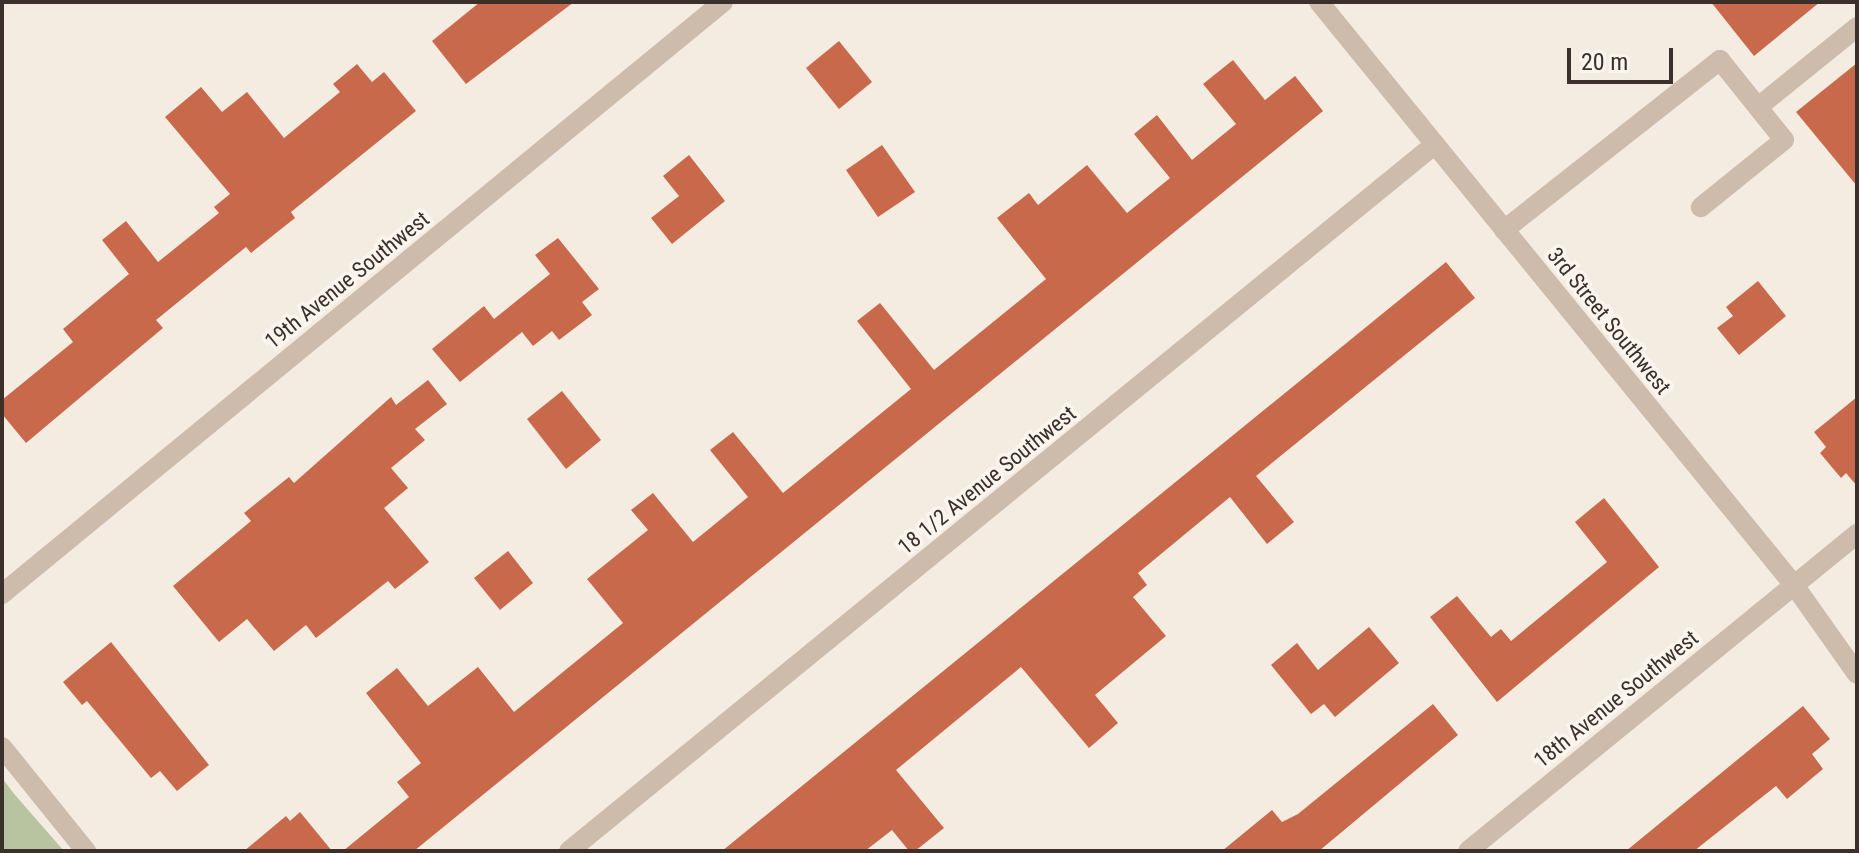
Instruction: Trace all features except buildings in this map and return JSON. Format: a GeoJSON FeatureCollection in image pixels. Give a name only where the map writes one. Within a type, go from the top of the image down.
{"type":"FeatureCollection","features":[{"type":"Feature","properties":{"kind":"street","name":"19th Avenue Southwest"},"geometry":{"type":"LineString","coordinates":[[2,594],[723,2]]}},
{"type":"Feature","properties":{"kind":"street","name":"3rd Street Southwest"},"geometry":{"type":"LineString","coordinates":[[1319,2],[1794,585],[1857,674]]}},
{"type":"Feature","properties":{"kind":"street"},"geometry":{"type":"LineString","coordinates":[[1758,107],[1857,27]]}},
{"type":"Feature","properties":{"kind":"street"},"geometry":{"type":"LineString","coordinates":[[1504,230],[1720,60],[1784,140],[1701,207]]}},
{"type":"Feature","properties":{"kind":"street","name":"18 1/2 Avenue Southwest"},"geometry":{"type":"LineString","coordinates":[[569,851],[1434,145]]}},
{"type":"Feature","properties":{"kind":"street","name":"18th Avenue Southwest"},"geometry":{"type":"LineString","coordinates":[[1468,851],[1857,534]]}},
{"type":"Feature","properties":{"kind":"street"},"geometry":{"type":"LineString","coordinates":[[2,747],[86,851]]}},
{"type":"Feature","properties":{"kind":"green space"},"geometry":{"type":"Polygon","coordinates":[[[2,778],[15,795],[64,851],[2,851],[2,778]]]}}]}
